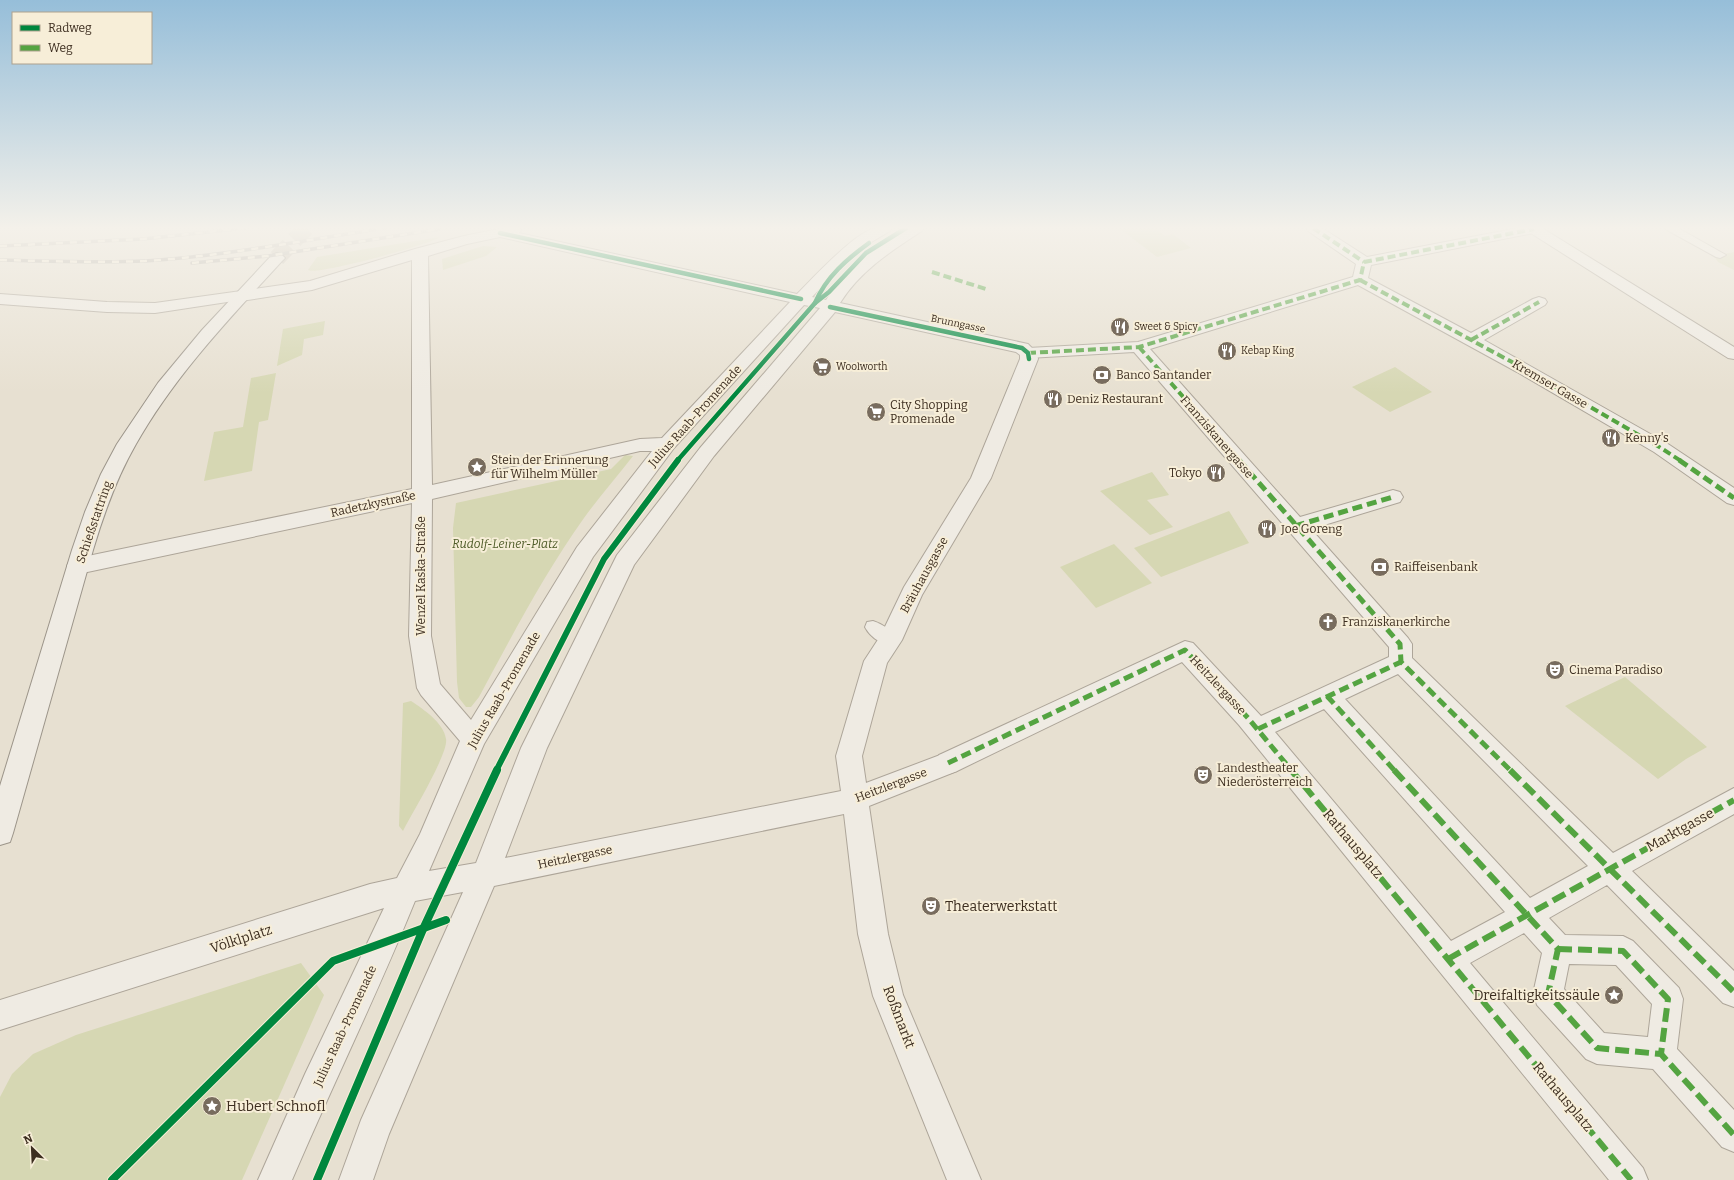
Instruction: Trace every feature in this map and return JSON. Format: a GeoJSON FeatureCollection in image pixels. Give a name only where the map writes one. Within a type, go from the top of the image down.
{"type":"FeatureCollection","features":[{"type":"Feature","properties":{"kind":"street","name":"Schießstattring"},"geometry":{"type":"LineString","coordinates":[[0,833],[94,514],[111,474],[128,443],[173,373],[254,283]]}},
{"type":"Feature","properties":{"kind":"street"},"geometry":{"type":"LineString","coordinates":[[0,299],[108,307],[155,308],[242,296],[318,283]]}},
{"type":"Feature","properties":{"kind":"street","name":"Wenzel Kaska-Straße"},"geometry":{"type":"LineString","coordinates":[[420,283],[422,493],[420,636],[429,688],[473,739]]}},
{"type":"Feature","properties":{"kind":"street","name":"Brunngasse"},"geometry":{"type":"LineString","coordinates":[[728,283],[830,307],[1022,348],[1029,356],[1139,347],[1350,283]]}},
{"type":"Feature","properties":{"kind":"street","name":"Julius Raab-Promenade"},"geometry":{"type":"LineString","coordinates":[[275,1180],[316,1085],[384,942],[406,889],[430,841],[473,739],[585,552],[667,444],[816,283]]}},
{"type":"Feature","properties":{"kind":"street"},"geometry":{"type":"LineString","coordinates":[[356,1180],[373,1132],[484,876],[534,748],[625,561],[707,452],[830,307],[837,294],[846,283]]}},
{"type":"Feature","properties":{"kind":"street","name":"Kremser Gasse"},"geometry":{"type":"LineString","coordinates":[[1366,283],[1471,340],[1661,448],[1734,498]]}},
{"type":"Feature","properties":{"kind":"street"},"geometry":{"type":"LineString","coordinates":[[1623,283],[1734,354]]}},
{"type":"Feature","properties":{"kind":"street"},"geometry":{"type":"LineString","coordinates":[[1471,340],[1539,302]]}},
{"type":"Feature","properties":{"kind":"street","name":"Franziskanergasse"},"geometry":{"type":"LineString","coordinates":[[1139,347],[1295,526],[1400,653]]}},
{"type":"Feature","properties":{"kind":"street","name":"Bräuhausgasse"},"geometry":{"type":"LineString","coordinates":[[854,800],[849,756],[855,706],[876,661],[882,633],[912,593],[981,478],[1029,356]]}},
{"type":"Feature","properties":{"kind":"street","name":"Radetzkystraße"},"geometry":{"type":"LineString","coordinates":[[78,566],[640,445],[667,444]]}},
{"type":"Feature","properties":{"kind":"street"},"geometry":{"type":"LineString","coordinates":[[1295,526],[1393,497]]}},
{"type":"Feature","properties":{"kind":"street","name":"Heitzlergasse"},"geometry":{"type":"LineString","coordinates":[[484,876],[854,800],[948,763],[1185,650],[1253,724]]}},
{"type":"Feature","properties":{"kind":"street"},"geometry":{"type":"LineString","coordinates":[[1253,724],[1327,696],[1400,653],[1618,865],[1734,992]]}},
{"type":"Feature","properties":{"kind":"street"},"geometry":{"type":"LineString","coordinates":[[1327,696],[1558,949],[1623,951],[1668,999],[1661,1054]]}},
{"type":"Feature","properties":{"kind":"street","name":"Rathausplatz"},"geometry":{"type":"LineString","coordinates":[[1253,724],[1631,1180]]}},
{"type":"Feature","properties":{"kind":"street","name":"Roßmarkt"},"geometry":{"type":"LineString","coordinates":[[854,800],[873,934],[888,996],[964,1180]]}},
{"type":"Feature","properties":{"kind":"street","name":"Marktgasse"},"geometry":{"type":"LineString","coordinates":[[1618,865],[1734,800]]}},
{"type":"Feature","properties":{"kind":"street"},"geometry":{"type":"LineString","coordinates":[[1448,959],[1618,865]]}},
{"type":"Feature","properties":{"kind":"street","name":"Völklplatz"},"geometry":{"type":"LineString","coordinates":[[0,1015],[370,898],[406,889],[484,876]]}},
{"type":"Feature","properties":{"kind":"street"},"geometry":{"type":"LineString","coordinates":[[1558,949],[1548,994],[1597,1048],[1661,1054],[1734,1135]]}},
{"type":"Feature","properties":{"kind":"green space"},"geometry":{"type":"Polygon","coordinates":[[[325,321],[323,335],[304,339],[302,355],[277,366],[283,329],[325,321]]]}},
{"type":"Feature","properties":{"kind":"green space"},"geometry":{"type":"Polygon","coordinates":[[[1395,367],[1432,392],[1390,412],[1352,387],[1395,367]]]}},
{"type":"Feature","properties":{"kind":"green space"},"geometry":{"type":"Polygon","coordinates":[[[276,373],[268,420],[259,422],[252,471],[204,481],[214,432],[243,427],[251,378],[276,373]]]}},
{"type":"Feature","properties":{"kind":"green space","name":"Rudolf-Leiner-Platz"},"geometry":{"type":"Polygon","coordinates":[[[625,455],[633,456],[569,539],[529,606],[479,697],[471,707],[466,707],[459,698],[457,682],[453,528],[456,503],[611,469],[625,455]]]}},
{"type":"Feature","properties":{"kind":"green space"},"geometry":{"type":"Polygon","coordinates":[[[1152,472],[1169,495],[1147,500],[1173,527],[1150,535],[1100,491],[1152,472]]]}},
{"type":"Feature","properties":{"kind":"green space"},"geometry":{"type":"Polygon","coordinates":[[[1229,511],[1249,543],[1161,577],[1134,548],[1229,511]]]}},
{"type":"Feature","properties":{"kind":"green space"},"geometry":{"type":"Polygon","coordinates":[[[1114,544],[1152,583],[1096,608],[1060,567],[1114,544]]]}},
{"type":"Feature","properties":{"kind":"green space"},"geometry":{"type":"Polygon","coordinates":[[[1625,677],[1707,747],[1686,759],[1658,779],[1565,706],[1625,677]]]}},
{"type":"Feature","properties":{"kind":"green space"},"geometry":{"type":"Polygon","coordinates":[[[411,701],[427,712],[437,722],[446,739],[442,757],[436,770],[403,831],[399,826],[403,703],[411,701]]]}},
{"type":"Feature","properties":{"kind":"green space"},"geometry":{"type":"Polygon","coordinates":[[[301,963],[324,995],[242,1180],[0,1180],[0,1097],[12,1074],[33,1054],[76,1035],[301,963]]]}},
{"type":"Feature","properties":{"kind":"marked path"},"geometry":{"type":"LineString","coordinates":[[970,283],[986,289]]}},
{"type":"Feature","properties":{"kind":"marked path"},"geometry":{"type":"LineString","coordinates":[[1028,353],[1139,347],[1350,283]]}},
{"type":"Feature","properties":{"kind":"marked path"},"geometry":{"type":"LineString","coordinates":[[1366,283],[1523,368],[1661,448],[1734,498]]}},
{"type":"Feature","properties":{"kind":"marked path"},"geometry":{"type":"LineString","coordinates":[[1471,340],[1539,302]]}},
{"type":"Feature","properties":{"kind":"marked path"},"geometry":{"type":"LineString","coordinates":[[1139,347],[1400,644],[1401,662],[1734,992]]}},
{"type":"Feature","properties":{"kind":"marked path"},"geometry":{"type":"LineString","coordinates":[[1295,526],[1393,497]]}},
{"type":"Feature","properties":{"kind":"marked path"},"geometry":{"type":"LineString","coordinates":[[948,763],[1185,650],[1248,718],[1631,1180]]}},
{"type":"Feature","properties":{"kind":"marked path"},"geometry":{"type":"LineString","coordinates":[[1258,729],[1401,662]]}},
{"type":"Feature","properties":{"kind":"marked path"},"geometry":{"type":"LineString","coordinates":[[1327,696],[1558,949],[1548,994],[1597,1048],[1661,1054],[1734,1135]]}},
{"type":"Feature","properties":{"kind":"marked path"},"geometry":{"type":"LineString","coordinates":[[1448,959],[1734,800]]}},
{"type":"Feature","properties":{"kind":"marked path"},"geometry":{"type":"LineString","coordinates":[[1558,949],[1623,951],[1668,999],[1661,1054]]}},
{"type":"Feature","properties":{"kind":"cycle path"},"geometry":{"type":"LineString","coordinates":[[728,283],[801,299]]}},
{"type":"Feature","properties":{"kind":"cycle path"},"geometry":{"type":"LineString","coordinates":[[815,303],[825,283]]}},
{"type":"Feature","properties":{"kind":"cycle path"},"geometry":{"type":"LineString","coordinates":[[317,1180],[424,927],[446,882],[467,831],[510,742],[604,559],[686,450],[815,303],[837,283]]}},
{"type":"Feature","properties":{"kind":"cycle path"},"geometry":{"type":"LineString","coordinates":[[830,307],[1022,348],[1028,353],[1029,359]]}},
{"type":"Feature","properties":{"kind":"cycle path"},"geometry":{"type":"LineString","coordinates":[[112,1180],[333,961],[446,920]]}},
{"type":"Feature","properties":{"kind":"place","name":"Sweet & Spicy"},"geometry":{"type":"Point","coordinates":[1120,327]}},
{"type":"Feature","properties":{"kind":"place","name":"Kebap King"},"geometry":{"type":"Point","coordinates":[1227,351]}},
{"type":"Feature","properties":{"kind":"place","name":"Woolworth"},"geometry":{"type":"Point","coordinates":[822,367]}},
{"type":"Feature","properties":{"kind":"place","name":"Banco Santander"},"geometry":{"type":"Point","coordinates":[1102,375]}},
{"type":"Feature","properties":{"kind":"place","name":"Deniz Restaurant"},"geometry":{"type":"Point","coordinates":[1053,399]}},
{"type":"Feature","properties":{"kind":"place","name":"City Shopping Promenade"},"geometry":{"type":"Point","coordinates":[876,412]}},
{"type":"Feature","properties":{"kind":"place","name":"Kenny's"},"geometry":{"type":"Point","coordinates":[1611,438]}},
{"type":"Feature","properties":{"kind":"place","name":"Stein der Erinnerung für Wilhelm Müller"},"geometry":{"type":"Point","coordinates":[477,467]}},
{"type":"Feature","properties":{"kind":"place","name":"Tokyo"},"geometry":{"type":"Point","coordinates":[1216,473]}},
{"type":"Feature","properties":{"kind":"place","name":"Joe Goreng"},"geometry":{"type":"Point","coordinates":[1267,529]}},
{"type":"Feature","properties":{"kind":"place","name":"Raiffeisenbank"},"geometry":{"type":"Point","coordinates":[1380,567]}},
{"type":"Feature","properties":{"kind":"place","name":"Franziskanerkirche"},"geometry":{"type":"Point","coordinates":[1328,622]}},
{"type":"Feature","properties":{"kind":"place","name":"Cinema Paradiso"},"geometry":{"type":"Point","coordinates":[1555,670]}},
{"type":"Feature","properties":{"kind":"place","name":"Landestheater Niederösterreich"},"geometry":{"type":"Point","coordinates":[1203,775]}},
{"type":"Feature","properties":{"kind":"place","name":"Theaterwerkstatt"},"geometry":{"type":"Point","coordinates":[931,906]}},
{"type":"Feature","properties":{"kind":"place","name":"Dreifaltigkeitssäule"},"geometry":{"type":"Point","coordinates":[1614,995]}},
{"type":"Feature","properties":{"kind":"place","name":"Hubert Schnofl"},"geometry":{"type":"Point","coordinates":[212,1106]}}]}
